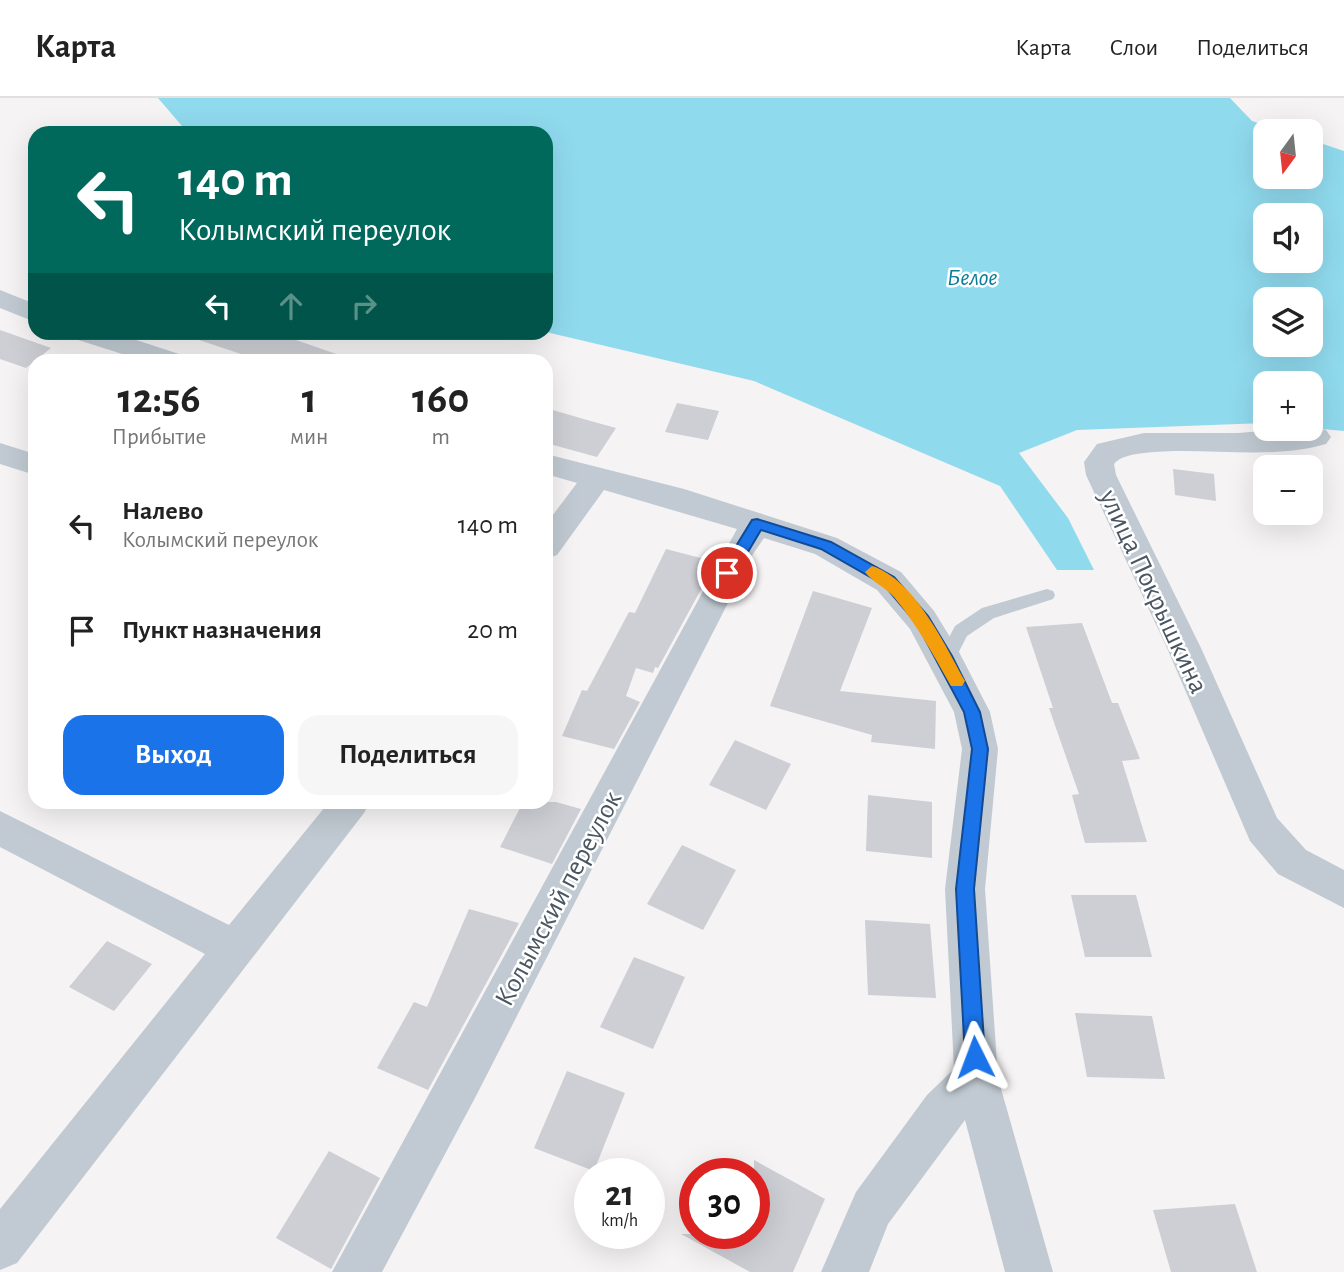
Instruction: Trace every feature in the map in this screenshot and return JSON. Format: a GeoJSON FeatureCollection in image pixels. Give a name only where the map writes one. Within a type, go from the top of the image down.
{"type":"FeatureCollection","features":[{"type":"Feature","properties":{"kind":"street"},"geometry":{"type":"LineString","coordinates":[[0,298],[28,311]]}},
{"type":"Feature","properties":{"kind":"street"},"geometry":{"type":"LineString","coordinates":[[107,340],[150,354]]}},
{"type":"Feature","properties":{"kind":"street","name":"улица Покрышкина"},"geometry":{"type":"LineString","coordinates":[[1264,441],[1144,443],[1108,451],[1099,462],[1101,475],[1184,648],[1263,829],[1292,862],[1344,890]]}},
{"type":"Feature","properties":{"kind":"street"},"geometry":{"type":"LineString","coordinates":[[0,453],[28,463]]}},
{"type":"Feature","properties":{"kind":"street"},"geometry":{"type":"LineString","coordinates":[[553,466],[684,500],[826,545],[889,581],[922,620],[946,660],[972,712],[980,749],[965,889],[976,1078],[1029,1272]]}},
{"type":"Feature","properties":{"kind":"street"},"geometry":{"type":"LineString","coordinates":[[553,537],[597,477]]}},
{"type":"Feature","properties":{"kind":"street","name":"Колымский переулок"},"geometry":{"type":"LineString","coordinates":[[356,1272],[461,1081],[740,549],[757,524]]}},
{"type":"Feature","properties":{"kind":"street"},"geometry":{"type":"LineString","coordinates":[[0,1246],[345,809]]}},
{"type":"Feature","properties":{"kind":"street"},"geometry":{"type":"LineString","coordinates":[[0,828],[235,949]]}},
{"type":"Feature","properties":{"kind":"street"},"geometry":{"type":"LineString","coordinates":[[845,1272],[872,1208],[943,1111],[976,1078]]}},
{"type":"Feature","properties":{"kind":"lane"},"geometry":{"type":"LineString","coordinates":[[946,660],[961,631],[988,613],[1047,595]]}},
{"type":"Feature","properties":{"kind":"water","name":"Белое"},"geometry":{"type":"Polygon","coordinates":[[[158,98],[1230,98],[1253,121],[1253,189],[1323,189],[1323,144],[1344,151],[1344,431],[1323,429],[1323,371],[1253,371],[1253,423],[1077,430],[1019,453],[1068,518],[1094,570],[1057,570],[1000,486],[754,381],[553,334],[553,126],[182,126],[158,98]]]}},
{"type":"Feature","properties":{"kind":"building"},"geometry":{"type":"Polygon","coordinates":[[[0,330],[51,348],[44,354],[28,354],[26,368],[0,359],[0,330]]]}},
{"type":"Feature","properties":{"kind":"building"},"geometry":{"type":"Polygon","coordinates":[[[199,340],[296,340],[336,354],[241,354],[199,340]]]}},
{"type":"Feature","properties":{"kind":"building"},"geometry":{"type":"Polygon","coordinates":[[[677,403],[719,411],[708,440],[665,432],[677,403]]]}},
{"type":"Feature","properties":{"kind":"building"},"geometry":{"type":"Polygon","coordinates":[[[553,410],[616,428],[597,457],[553,445],[553,410]]]}},
{"type":"Feature","properties":{"kind":"building"},"geometry":{"type":"Polygon","coordinates":[[[1173,469],[1214,474],[1216,501],[1175,495],[1173,469]]]}},
{"type":"Feature","properties":{"kind":"building"},"geometry":{"type":"Polygon","coordinates":[[[666,549],[716,562],[658,668],[655,667],[653,673],[636,668],[626,696],[640,702],[614,749],[562,736],[582,690],[587,691],[629,612],[635,613],[666,549]]]}},
{"type":"Feature","properties":{"kind":"building"},"geometry":{"type":"Polygon","coordinates":[[[813,591],[872,608],[840,691],[936,701],[935,749],[871,742],[872,735],[770,706],[813,591]]]}},
{"type":"Feature","properties":{"kind":"building"},"geometry":{"type":"Polygon","coordinates":[[[1082,623],[1112,703],[1118,703],[1140,759],[1122,761],[1147,842],[1085,843],[1072,795],[1079,794],[1049,708],[1053,708],[1026,627],[1082,623]]]}},
{"type":"Feature","properties":{"kind":"building"},"geometry":{"type":"Polygon","coordinates":[[[735,740],[791,764],[766,810],[709,785],[735,740]]]}},
{"type":"Feature","properties":{"kind":"building"},"geometry":{"type":"Polygon","coordinates":[[[868,795],[932,802],[932,858],[866,851],[868,795]]]}},
{"type":"Feature","properties":{"kind":"building"},"geometry":{"type":"Polygon","coordinates":[[[553,802],[556,802],[581,809],[552,864],[500,847],[519,809],[553,809],[553,802]]]}},
{"type":"Feature","properties":{"kind":"building"},"geometry":{"type":"Polygon","coordinates":[[[682,845],[736,870],[703,930],[647,904],[682,845]]]}},
{"type":"Feature","properties":{"kind":"building"},"geometry":{"type":"Polygon","coordinates":[[[1071,895],[1136,895],[1152,957],[1085,957],[1071,895]]]}},
{"type":"Feature","properties":{"kind":"building"},"geometry":{"type":"Polygon","coordinates":[[[469,909],[519,923],[428,1090],[377,1068],[414,1002],[427,1007],[469,909]]]}},
{"type":"Feature","properties":{"kind":"building"},"geometry":{"type":"Polygon","coordinates":[[[865,920],[930,924],[936,998],[868,995],[865,920]]]}},
{"type":"Feature","properties":{"kind":"building"},"geometry":{"type":"Polygon","coordinates":[[[107,941],[152,964],[114,1011],[69,987],[107,941]]]}},
{"type":"Feature","properties":{"kind":"building"},"geometry":{"type":"Polygon","coordinates":[[[634,957],[685,977],[653,1049],[600,1027],[634,957]]]}},
{"type":"Feature","properties":{"kind":"building"},"geometry":{"type":"Polygon","coordinates":[[[1075,1013],[1152,1016],[1165,1079],[1087,1077],[1075,1013]]]}},
{"type":"Feature","properties":{"kind":"building"},"geometry":{"type":"Polygon","coordinates":[[[567,1071],[625,1093],[599,1158],[574,1158],[574,1163],[534,1148],[567,1071]]]}},
{"type":"Feature","properties":{"kind":"building"},"geometry":{"type":"Polygon","coordinates":[[[329,1151],[380,1178],[331,1269],[276,1238],[329,1151]]]}},
{"type":"Feature","properties":{"kind":"building"},"geometry":{"type":"Polygon","coordinates":[[[770,1169],[825,1199],[793,1272],[750,1272],[708,1249],[770,1249],[770,1169]]]}},
{"type":"Feature","properties":{"kind":"building"},"geometry":{"type":"Polygon","coordinates":[[[1235,1204],[1257,1272],[1171,1272],[1153,1210],[1235,1204]]]}},
{"type":"Feature","properties":{"kind":"slow traffic"},"geometry":{"type":"LineString","coordinates":[[872,572],[889,581],[922,620],[957,681]]}},
{"type":"Feature","properties":{"kind":"route"},"geometry":{"type":"LineString","coordinates":[[727,573],[757,524],[826,545],[889,581],[922,620],[946,660],[972,712],[980,749],[965,889],[975,1057]]}}]}
